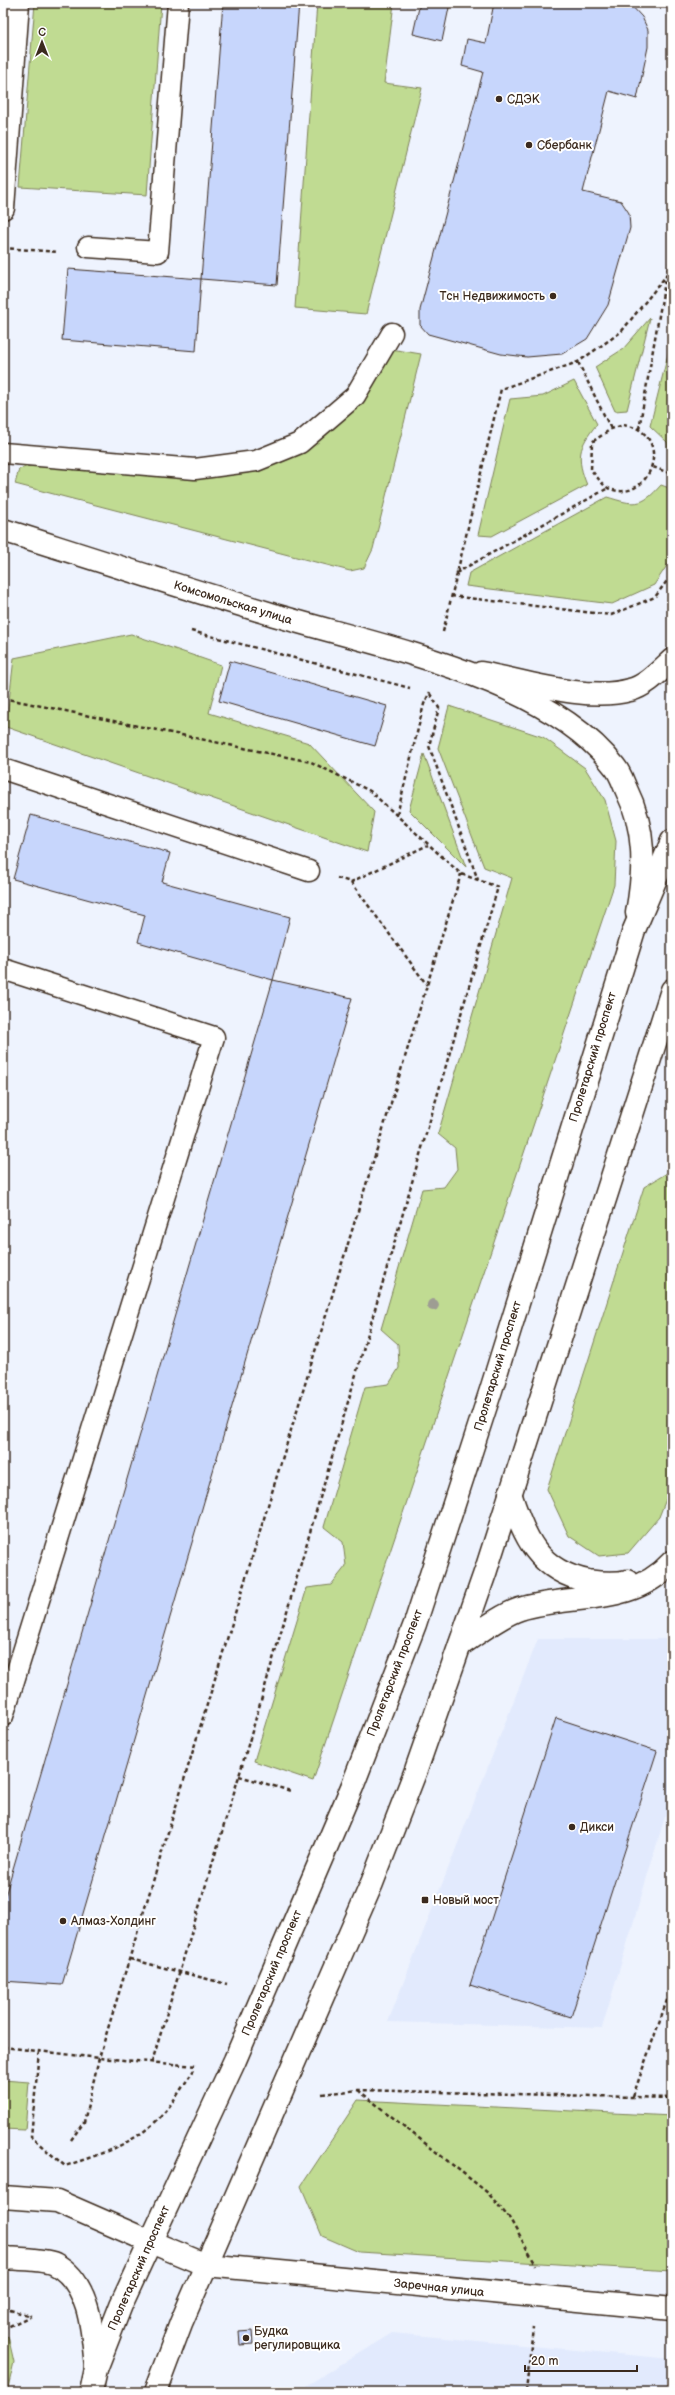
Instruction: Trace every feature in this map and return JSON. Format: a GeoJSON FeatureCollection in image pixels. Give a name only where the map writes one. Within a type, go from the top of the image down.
{"type":"FeatureCollection","features":[{"type":"Feature","properties":{"kind":"main road"},"geometry":{"type":"LineString","coordinates":[[3,208],[7,101],[18,3]]}},
{"type":"Feature","properties":{"kind":"main road","name":"Комсомольская улица"},"geometry":{"type":"LineString","coordinates":[[3,530],[162,581],[464,670],[573,691],[604,693],[631,690],[652,678],[672,660]]}},
{"type":"Feature","properties":{"kind":"main road","name":"Комсомольская улица"},"geometry":{"type":"LineString","coordinates":[[464,670],[549,712],[578,731],[600,750],[616,769],[638,818],[644,850],[642,885],[634,930]]}},
{"type":"Feature","properties":{"kind":"main road"},"geometry":{"type":"LineString","coordinates":[[634,930],[672,841]]}},
{"type":"Feature","properties":{"kind":"main road","name":"Пролетарский проспект"},"geometry":{"type":"LineString","coordinates":[[91,2392],[96,2369],[122,2305],[235,2060],[350,1794],[415,1624],[491,1390],[634,930]]}},
{"type":"Feature","properties":{"kind":"main road"},"geometry":{"type":"LineString","coordinates":[[155,2392],[180,2323],[372,1883],[416,1770],[460,1645],[510,1493],[672,990]]}},
{"type":"Feature","properties":{"kind":"main road"},"geometry":{"type":"LineString","coordinates":[[510,1493],[520,1524],[530,1543],[543,1560],[558,1571],[576,1578],[600,1583],[622,1583],[669,1565]]}},
{"type":"Feature","properties":{"kind":"main road"},"geometry":{"type":"LineString","coordinates":[[460,1645],[519,1609],[557,1601],[599,1598],[620,1594],[639,1587],[669,1565]]}},
{"type":"Feature","properties":{"kind":"main road","name":"Заречная улица"},"geometry":{"type":"LineString","coordinates":[[3,2197],[57,2201],[206,2265],[672,2309]]}},
{"type":"Feature","properties":{"kind":"main road"},"geometry":{"type":"LineString","coordinates":[[3,2258],[54,2264],[66,2272],[79,2289],[86,2308],[92,2334],[96,2369]]}},
{"type":"Feature","properties":{"kind":"lane"},"geometry":{"type":"LineString","coordinates":[[88,247],[158,252],[178,3]]}},
{"type":"Feature","properties":{"kind":"lane"},"geometry":{"type":"LineString","coordinates":[[3,452],[195,469],[256,461],[300,443],[354,396],[392,333]]}},
{"type":"Feature","properties":{"kind":"lane"},"geometry":{"type":"LineString","coordinates":[[3,769],[309,871]]}},
{"type":"Feature","properties":{"kind":"lane"},"geometry":{"type":"LineString","coordinates":[[3,969],[214,1038],[3,1716]]}},
{"type":"Feature","properties":{"kind":"path"},"geometry":{"type":"LineString","coordinates":[[3,248],[53,252]]}},
{"type":"Feature","properties":{"kind":"path"},"geometry":{"type":"LineString","coordinates":[[639,429],[666,276],[672,256]]}},
{"type":"Feature","properties":{"kind":"path"},"geometry":{"type":"LineString","coordinates":[[666,276],[621,332],[578,362],[501,389],[451,596],[611,616],[655,598],[672,574]]}},
{"type":"Feature","properties":{"kind":"path"},"geometry":{"type":"LineString","coordinates":[[578,362],[611,429]]}},
{"type":"Feature","properties":{"kind":"path"},"geometry":{"type":"LineString","coordinates":[[623,425],[639,429],[652,446],[653,467],[642,484],[626,491],[608,488],[591,470],[592,442],[611,429],[623,425]]}},
{"type":"Feature","properties":{"kind":"path"},"geometry":{"type":"LineString","coordinates":[[653,467],[672,474]]}},
{"type":"Feature","properties":{"kind":"path"},"geometry":{"type":"LineString","coordinates":[[456,573],[608,488]]}},
{"type":"Feature","properties":{"kind":"path"},"geometry":{"type":"LineString","coordinates":[[191,631],[414,689]]}},
{"type":"Feature","properties":{"kind":"path"},"geometry":{"type":"LineString","coordinates":[[422,691],[430,693],[439,708],[429,746],[478,881]]}},
{"type":"Feature","properties":{"kind":"path"},"geometry":{"type":"LineString","coordinates":[[397,815],[424,704],[430,693]]}},
{"type":"Feature","properties":{"kind":"path"},"geometry":{"type":"LineString","coordinates":[[3,698],[310,762],[370,791],[461,874],[498,887],[239,1776],[152,2062]]}},
{"type":"Feature","properties":{"kind":"path"},"geometry":{"type":"LineString","coordinates":[[351,882],[428,844]]}},
{"type":"Feature","properties":{"kind":"path"},"geometry":{"type":"LineString","coordinates":[[309,871],[351,882],[427,985]]}},
{"type":"Feature","properties":{"kind":"path"},"geometry":{"type":"LineString","coordinates":[[71,2140],[84,2122],[99,2058],[461,874]]}},
{"type":"Feature","properties":{"kind":"path"},"geometry":{"type":"LineString","coordinates":[[239,1776],[291,1791]]}},
{"type":"Feature","properties":{"kind":"path"},"geometry":{"type":"LineString","coordinates":[[130,1959],[227,1984]]}},
{"type":"Feature","properties":{"kind":"path"},"geometry":{"type":"LineString","coordinates":[[633,2096],[672,1986]]}},
{"type":"Feature","properties":{"kind":"path"},"geometry":{"type":"LineString","coordinates":[[3,2047],[196,2067]]}},
{"type":"Feature","properties":{"kind":"path"},"geometry":{"type":"LineString","coordinates":[[39,2051],[31,2136],[65,2166],[108,2152],[139,2136],[164,2114],[199,2062]]}},
{"type":"Feature","properties":{"kind":"path"},"geometry":{"type":"LineString","coordinates":[[358,2090],[488,2192],[510,2219],[539,2269],[526,2392]]}},
{"type":"Feature","properties":{"kind":"path"},"geometry":{"type":"LineString","coordinates":[[322,2094],[358,2090],[672,2098]]}},
{"type":"Feature","properties":{"kind":"path"},"geometry":{"type":"LineString","coordinates":[[3,2308],[31,2316],[3,2330]]}},
{"type":"Feature","properties":{"kind":"shaded area"},"geometry":{"type":"Polygon","coordinates":[[[538,1639],[672,1639],[672,1793],[602,2028],[388,2022],[538,1639]]]}},
{"type":"Feature","properties":{"kind":"shaded area"},"geometry":{"type":"Polygon","coordinates":[[[392,2333],[672,2359],[672,2392],[296,2392],[392,2333]]]}},
{"type":"Feature","properties":{"kind":"green space"},"geometry":{"type":"Polygon","coordinates":[[[35,3],[161,3],[147,195],[20,187],[35,3]]]}},
{"type":"Feature","properties":{"kind":"green space"},"geometry":{"type":"Polygon","coordinates":[[[317,3],[394,3],[384,83],[422,88],[366,314],[295,308],[317,3]]]}},
{"type":"Feature","properties":{"kind":"green space"},"geometry":{"type":"Polygon","coordinates":[[[650,318],[627,410],[615,411],[595,367],[623,349],[650,318]]]}},
{"type":"Feature","properties":{"kind":"green space"},"geometry":{"type":"Polygon","coordinates":[[[672,338],[672,462],[670,461],[667,442],[650,426],[672,338]]]}},
{"type":"Feature","properties":{"kind":"green space"},"geometry":{"type":"Polygon","coordinates":[[[391,349],[421,354],[373,549],[364,568],[350,571],[15,484],[19,469],[38,464],[194,474],[306,451],[391,349]]]}},
{"type":"Feature","properties":{"kind":"green space"},"geometry":{"type":"Polygon","coordinates":[[[574,381],[597,424],[586,439],[581,453],[581,467],[587,485],[492,536],[478,535],[510,399],[543,396],[574,381]]]}},
{"type":"Feature","properties":{"kind":"green space"},"geometry":{"type":"Polygon","coordinates":[[[661,485],[672,489],[672,558],[654,585],[612,604],[466,586],[469,573],[607,497],[624,502],[637,503],[648,498],[661,485]]]}},
{"type":"Feature","properties":{"kind":"green space"},"geometry":{"type":"Polygon","coordinates":[[[131,634],[221,665],[209,713],[309,743],[374,812],[367,852],[6,727],[14,658],[131,634]]]}},
{"type":"Feature","properties":{"kind":"green space"},"geometry":{"type":"Polygon","coordinates":[[[449,706],[543,737],[585,768],[605,800],[616,841],[614,885],[313,1781],[254,1761],[307,1588],[331,1585],[346,1566],[343,1542],[324,1527],[365,1387],[389,1384],[399,1368],[398,1344],[381,1329],[422,1189],[444,1187],[457,1169],[455,1148],[438,1134],[512,878],[484,867],[438,748],[449,706]]]}},
{"type":"Feature","properties":{"kind":"green space"},"geometry":{"type":"Polygon","coordinates":[[[424,754],[466,867],[409,810],[424,754]]]}},
{"type":"Feature","properties":{"kind":"green space"},"geometry":{"type":"Polygon","coordinates":[[[672,1170],[672,1484],[659,1517],[628,1553],[599,1556],[569,1536],[547,1489],[644,1187],[672,1170]]]}},
{"type":"Feature","properties":{"kind":"green space"},"geometry":{"type":"Polygon","coordinates":[[[3,2080],[29,2082],[25,2130],[3,2129],[3,2080]]]}},
{"type":"Feature","properties":{"kind":"green space"},"geometry":{"type":"Polygon","coordinates":[[[358,2100],[672,2116],[672,2271],[359,2252],[322,2236],[301,2186],[358,2100]]]}},
{"type":"Feature","properties":{"kind":"green space"},"geometry":{"type":"Polygon","coordinates":[[[8,2336],[14,2362],[7,2392],[3,2392],[3,2341],[8,2336]]]}},
{"type":"Feature","properties":{"kind":"building"},"geometry":{"type":"Polygon","coordinates":[[[223,3],[299,3],[277,285],[201,279],[223,3]]]}},
{"type":"Feature","properties":{"kind":"building"},"geometry":{"type":"Polygon","coordinates":[[[420,3],[450,3],[442,41],[413,34],[420,3]]]}},
{"type":"Feature","properties":{"kind":"building","name":"Сбербанк"},"geometry":{"type":"Polygon","coordinates":[[[494,3],[629,3],[642,17],[648,30],[648,47],[637,99],[609,91],[583,192],[621,201],[629,213],[630,228],[608,305],[587,339],[562,354],[527,357],[501,354],[428,334],[420,325],[420,310],[483,72],[462,66],[467,39],[486,43],[494,3]]]}},
{"type":"Feature","properties":{"kind":"building"},"geometry":{"type":"Polygon","coordinates":[[[68,269],[201,279],[196,351],[62,340],[68,269]]]}},
{"type":"Feature","properties":{"kind":"building"},"geometry":{"type":"Polygon","coordinates":[[[230,661],[387,706],[375,746],[219,701],[230,661]]]}},
{"type":"Feature","properties":{"kind":"building"},"geometry":{"type":"Polygon","coordinates":[[[31,815],[170,853],[162,882],[290,917],[273,980],[138,942],[145,915],[13,879],[31,815]]]}},
{"type":"Feature","properties":{"kind":"building"},"geometry":{"type":"Polygon","coordinates":[[[273,980],[352,998],[62,1985],[3,1981],[3,1903],[273,980]]]}},
{"type":"Feature","properties":{"kind":"building"},"geometry":{"type":"Polygon","coordinates":[[[556,1718],[657,1751],[571,2017],[470,1985],[556,1718]]]}},
{"type":"Feature","properties":{"kind":"building","name":"Будка регулировщика"},"geometry":{"type":"Polygon","coordinates":[[[252,2331],[253,2344],[240,2345],[239,2332],[252,2331]]]}},
{"type":"Feature","properties":{"kind":"place","name":"СДЭК"},"geometry":{"type":"Point","coordinates":[499,99]}},
{"type":"Feature","properties":{"kind":"place","name":"Сбербанк"},"geometry":{"type":"Point","coordinates":[529,145]}},
{"type":"Feature","properties":{"kind":"place","name":"Тсн Недвижимость"},"geometry":{"type":"Point","coordinates":[553,296]}},
{"type":"Feature","properties":{"kind":"place","name":"Дикси"},"geometry":{"type":"Point","coordinates":[572,1827]}},
{"type":"Feature","properties":{"kind":"place","name":"Новый мост"},"geometry":{"type":"Point","coordinates":[425,1900]}},
{"type":"Feature","properties":{"kind":"place","name":"Алмаз-Холдинг"},"geometry":{"type":"Point","coordinates":[63,1921]}},
{"type":"Feature","properties":{"kind":"place","name":"Будка регулировщика"},"geometry":{"type":"Point","coordinates":[246,2338]}}]}
